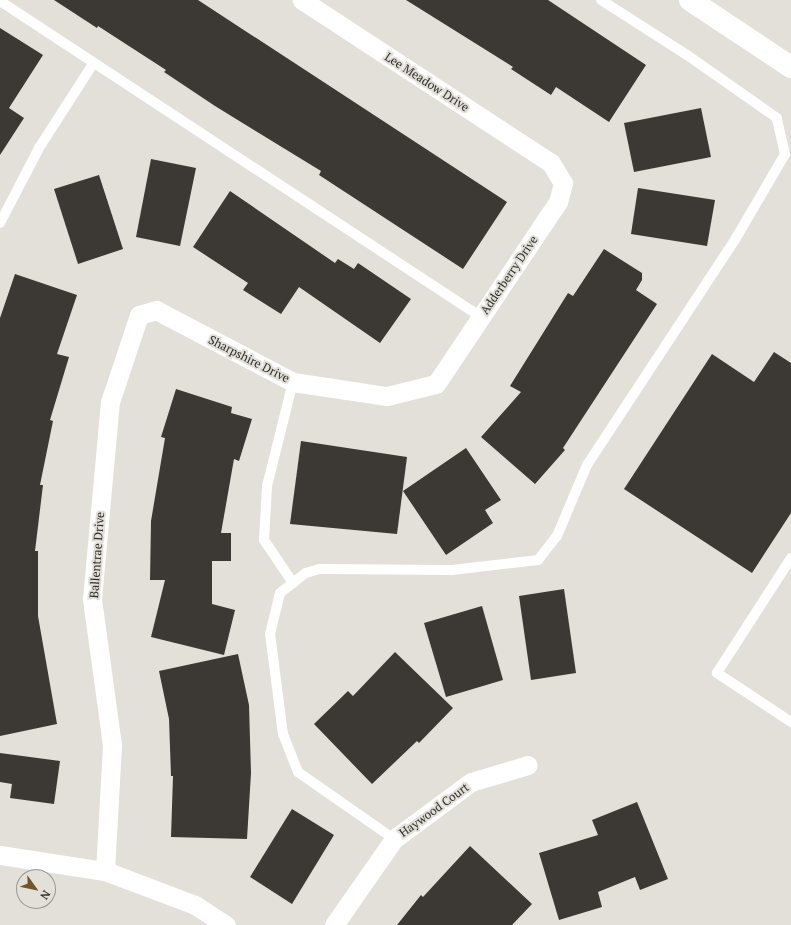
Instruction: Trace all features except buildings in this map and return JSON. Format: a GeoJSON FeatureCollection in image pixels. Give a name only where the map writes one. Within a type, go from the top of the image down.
{"type":"FeatureCollection","features":[{"type":"Feature","properties":{"kind":"main road"},"geometry":{"type":"LineString","coordinates":[[690,0],[791,67]]}},
{"type":"Feature","properties":{"kind":"street","name":"Lee Meadow Drive"},"geometry":{"type":"LineString","coordinates":[[307,1],[551,163]]}},
{"type":"Feature","properties":{"kind":"street","name":"Adderberry Drive"},"geometry":{"type":"LineString","coordinates":[[436,384],[558,202],[563,183],[551,163]]}},
{"type":"Feature","properties":{"kind":"street","name":"Sharpshire Drive"},"geometry":{"type":"LineString","coordinates":[[138,315],[156,310],[293,382],[387,396],[436,384]]}},
{"type":"Feature","properties":{"kind":"street","name":"Ballentrae Drive"},"geometry":{"type":"LineString","coordinates":[[105,871],[112,745],[92,599],[110,402],[138,315]]}},
{"type":"Feature","properties":{"kind":"street","name":"Haywood Court"},"geometry":{"type":"LineString","coordinates":[[334,925],[394,839],[470,782],[528,765]]}},
{"type":"Feature","properties":{"kind":"street"},"geometry":{"type":"LineString","coordinates":[[0,854],[105,871],[195,905],[226,925]]}},
{"type":"Feature","properties":{"kind":"lane"},"geometry":{"type":"LineString","coordinates":[[394,839],[298,772],[283,734],[270,634],[280,593],[306,573],[319,569],[452,570],[538,560],[557,536],[587,465],[736,238],[785,154],[776,118],[687,54],[601,0]]}},
{"type":"Feature","properties":{"kind":"lane"},"geometry":{"type":"LineString","coordinates":[[0,1],[93,64],[481,317]]}},
{"type":"Feature","properties":{"kind":"lane"},"geometry":{"type":"LineString","coordinates":[[0,223],[39,148],[93,64]]}},
{"type":"Feature","properties":{"kind":"lane"},"geometry":{"type":"LineString","coordinates":[[293,382],[267,486],[264,540],[293,583]]}},
{"type":"Feature","properties":{"kind":"lane"},"geometry":{"type":"LineString","coordinates":[[791,558],[717,673],[791,722]]}}]}
